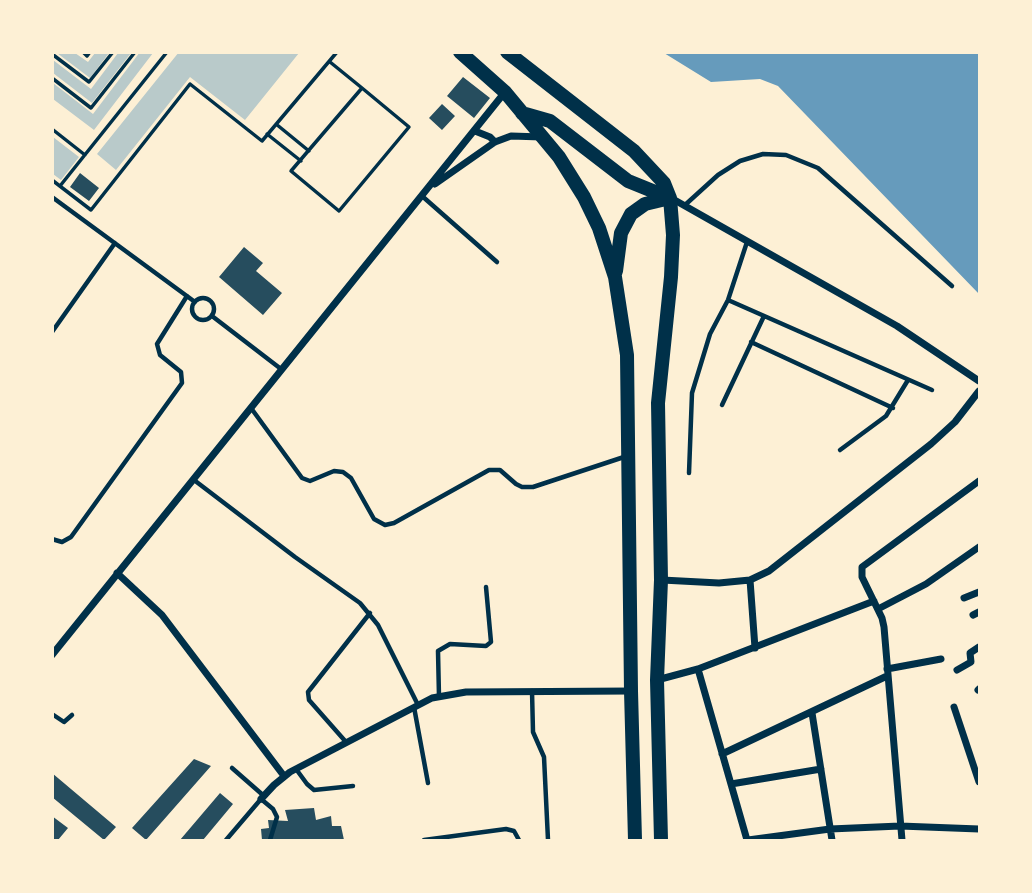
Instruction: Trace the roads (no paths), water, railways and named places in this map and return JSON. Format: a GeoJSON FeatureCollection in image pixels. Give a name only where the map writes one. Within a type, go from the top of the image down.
{"type":"FeatureCollection","features":[{"type":"Feature","properties":{"kind":"highway"},"geometry":{"type":"LineString","coordinates":[[460,52],[505,92],[559,157],[584,197],[599,228],[615,276],[627,355],[635,841]]}},
{"type":"Feature","properties":{"kind":"highway"},"geometry":{"type":"LineString","coordinates":[[508,52],[634,151],[664,183],[670,198],[673,235],[671,277],[658,403],[661,580],[657,680],[661,841]]}},
{"type":"Feature","properties":{"kind":"highway"},"geometry":{"type":"LineString","coordinates":[[522,113],[550,121],[628,181],[670,198]]}},
{"type":"Feature","properties":{"kind":"highway"},"geometry":{"type":"LineString","coordinates":[[615,276],[621,233],[631,214],[645,204],[670,198]]}},
{"type":"Feature","properties":{"kind":"street"},"geometry":{"type":"LineString","coordinates":[[52,655],[505,92]]}},
{"type":"Feature","properties":{"kind":"street"},"geometry":{"type":"LineString","coordinates":[[475,131],[490,136],[495,142]]}},
{"type":"Feature","properties":{"kind":"street"},"geometry":{"type":"LineString","coordinates":[[424,194],[495,142],[511,136],[542,137]]}},
{"type":"Feature","properties":{"kind":"street"},"geometry":{"type":"LineString","coordinates":[[670,198],[897,326],[979,382]]}},
{"type":"Feature","properties":{"kind":"street"},"geometry":{"type":"LineString","coordinates":[[661,580],[719,583],[750,580],[769,571],[931,444],[955,422],[979,391]]}},
{"type":"Feature","properties":{"kind":"street"},"geometry":{"type":"LineString","coordinates":[[902,841],[884,628],[862,577],[862,568],[979,481]]}},
{"type":"Feature","properties":{"kind":"street"},"geometry":{"type":"LineString","coordinates":[[878,609],[926,584],[979,547]]}},
{"type":"Feature","properties":{"kind":"street"},"geometry":{"type":"LineString","coordinates":[[117,573],[153,604],[284,776]]}},
{"type":"Feature","properties":{"kind":"street"},"geometry":{"type":"LineString","coordinates":[[750,580],[755,648]]}},
{"type":"Feature","properties":{"kind":"street"},"geometry":{"type":"LineString","coordinates":[[964,598],[979,592]]}},
{"type":"Feature","properties":{"kind":"street"},"geometry":{"type":"LineString","coordinates":[[657,680],[698,669],[874,601]]}},
{"type":"Feature","properties":{"kind":"street"},"geometry":{"type":"LineString","coordinates":[[957,670],[972,661],[970,653],[979,647]]}},
{"type":"Feature","properties":{"kind":"street"},"geometry":{"type":"LineString","coordinates":[[722,754],[812,713],[887,673],[942,659]]}},
{"type":"Feature","properties":{"kind":"street"},"geometry":{"type":"LineString","coordinates":[[698,669],[748,841],[830,829],[900,826],[979,829]]}},
{"type":"Feature","properties":{"kind":"street"},"geometry":{"type":"LineString","coordinates":[[262,797],[284,776],[296,769],[439,696],[466,692],[631,691]]}},
{"type":"Feature","properties":{"kind":"street"},"geometry":{"type":"LineString","coordinates":[[954,707],[979,782]]}},
{"type":"Feature","properties":{"kind":"street"},"geometry":{"type":"LineString","coordinates":[[812,713],[832,841]]}},
{"type":"Feature","properties":{"kind":"street"},"geometry":{"type":"LineString","coordinates":[[731,784],[821,769]]}},
{"type":"Feature","properties":{"kind":"lane"},"geometry":{"type":"LineString","coordinates":[[685,205],[718,175],[740,161],[763,154],[786,155],[818,168],[952,286]]}},
{"type":"Feature","properties":{"kind":"lane"},"geometry":{"type":"LineString","coordinates":[[424,194],[497,262]]}},
{"type":"Feature","properties":{"kind":"lane"},"geometry":{"type":"LineString","coordinates":[[52,197],[195,302]]}},
{"type":"Feature","properties":{"kind":"lane"},"geometry":{"type":"LineString","coordinates":[[690,473],[692,393],[710,334],[728,300],[747,241]]}},
{"type":"Feature","properties":{"kind":"lane"},"geometry":{"type":"LineString","coordinates":[[52,332],[115,243]]}},
{"type":"Feature","properties":{"kind":"lane"},"geometry":{"type":"LineString","coordinates":[[52,539],[62,542],[71,537],[182,383],[181,372],[160,355],[156,344],[187,296]]}},
{"type":"Feature","properties":{"kind":"lane"},"geometry":{"type":"LineString","coordinates":[[204,298],[210,300],[215,309],[212,316],[205,320],[196,318],[192,310],[195,302],[204,298]]}},
{"type":"Feature","properties":{"kind":"lane"},"geometry":{"type":"LineString","coordinates":[[728,300],[932,390]]}},
{"type":"Feature","properties":{"kind":"lane"},"geometry":{"type":"LineString","coordinates":[[212,316],[282,369]]}},
{"type":"Feature","properties":{"kind":"lane"},"geometry":{"type":"LineString","coordinates":[[722,405],[764,316]]}},
{"type":"Feature","properties":{"kind":"lane"},"geometry":{"type":"LineString","coordinates":[[751,342],[893,408]]}},
{"type":"Feature","properties":{"kind":"lane"},"geometry":{"type":"LineString","coordinates":[[840,450],[881,421],[893,408],[908,380]]}},
{"type":"Feature","properties":{"kind":"lane"},"geometry":{"type":"LineString","coordinates":[[251,407],[302,478],[310,481],[334,471],[343,472],[351,478],[374,519],[385,525],[394,523],[489,471],[500,471],[516,484],[533,487],[629,456]]}},
{"type":"Feature","properties":{"kind":"lane"},"geometry":{"type":"LineString","coordinates":[[193,479],[302,562],[349,594],[370,613],[416,706],[428,783]]}},
{"type":"Feature","properties":{"kind":"lane"},"geometry":{"type":"LineString","coordinates":[[439,696],[438,651],[450,644],[486,646],[491,642],[486,587]]}},
{"type":"Feature","properties":{"kind":"lane"},"geometry":{"type":"LineString","coordinates":[[346,742],[309,700],[308,692],[370,613]]}},
{"type":"Feature","properties":{"kind":"lane"},"geometry":{"type":"LineString","coordinates":[[532,691],[533,732],[544,757],[548,841]]}},
{"type":"Feature","properties":{"kind":"lane"},"geometry":{"type":"LineString","coordinates":[[52,714],[64,722],[72,715]]}},
{"type":"Feature","properties":{"kind":"lane"},"geometry":{"type":"LineString","coordinates":[[232,768],[273,809],[277,817],[270,841]]}},
{"type":"Feature","properties":{"kind":"lane"},"geometry":{"type":"LineString","coordinates":[[296,769],[314,790],[353,786]]}},
{"type":"Feature","properties":{"kind":"lane"},"geometry":{"type":"LineString","coordinates":[[226,841],[262,797]]}},
{"type":"Feature","properties":{"kind":"lane"},"geometry":{"type":"LineString","coordinates":[[424,841],[510,829],[517,834],[519,841]]}},
{"type":"Feature","properties":{"kind":"water"},"geometry":{"type":"Polygon","coordinates":[[[664,53],[979,53],[979,294],[778,86],[760,79],[711,82],[664,53]]]}}]}
